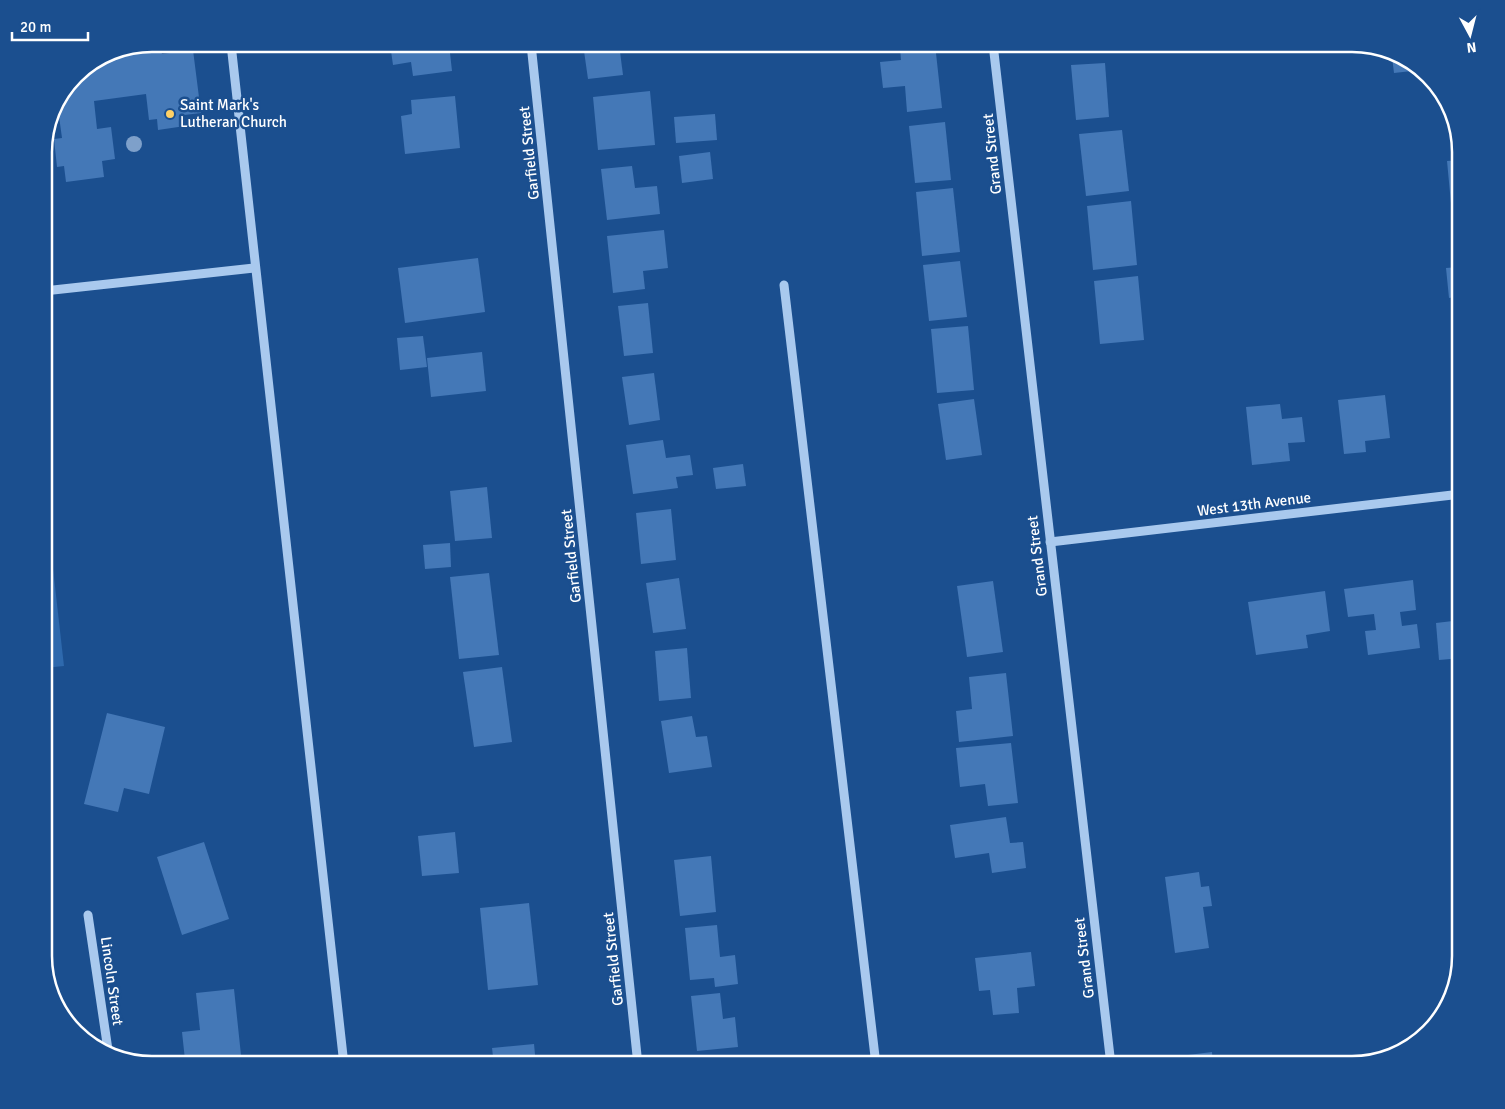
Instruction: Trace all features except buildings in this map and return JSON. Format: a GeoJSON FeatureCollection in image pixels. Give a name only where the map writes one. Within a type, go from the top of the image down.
{"type":"FeatureCollection","features":[{"type":"Feature","properties":{"kind":"street","name":"Grand Street"},"geometry":{"type":"LineString","coordinates":[[994,52],[1110,1056]]}},
{"type":"Feature","properties":{"kind":"street"},"geometry":{"type":"LineString","coordinates":[[232,53],[254,268],[343,1056]]}},
{"type":"Feature","properties":{"kind":"street","name":"Garfield Street"},"geometry":{"type":"LineString","coordinates":[[532,53],[637,1056]]}},
{"type":"Feature","properties":{"kind":"street"},"geometry":{"type":"LineString","coordinates":[[53,290],[254,268]]}},
{"type":"Feature","properties":{"kind":"street"},"geometry":{"type":"LineString","coordinates":[[784,285],[875,1056]]}},
{"type":"Feature","properties":{"kind":"street","name":"West 13th Avenue"},"geometry":{"type":"LineString","coordinates":[[1050,542],[1452,495]]}},
{"type":"Feature","properties":{"kind":"street","name":"Lincoln Street"},"geometry":{"type":"LineString","coordinates":[[88,915],[107,1046]]}},
{"type":"Feature","properties":{"kind":"shaded area"},"geometry":{"type":"Polygon","coordinates":[[[53,569],[64,666],[53,667],[53,569]]]}},
{"type":"Feature","properties":{"kind":"place","name":"Saint Mark's Lutheran Church"},"geometry":{"type":"Point","coordinates":[170,114]}}]}
